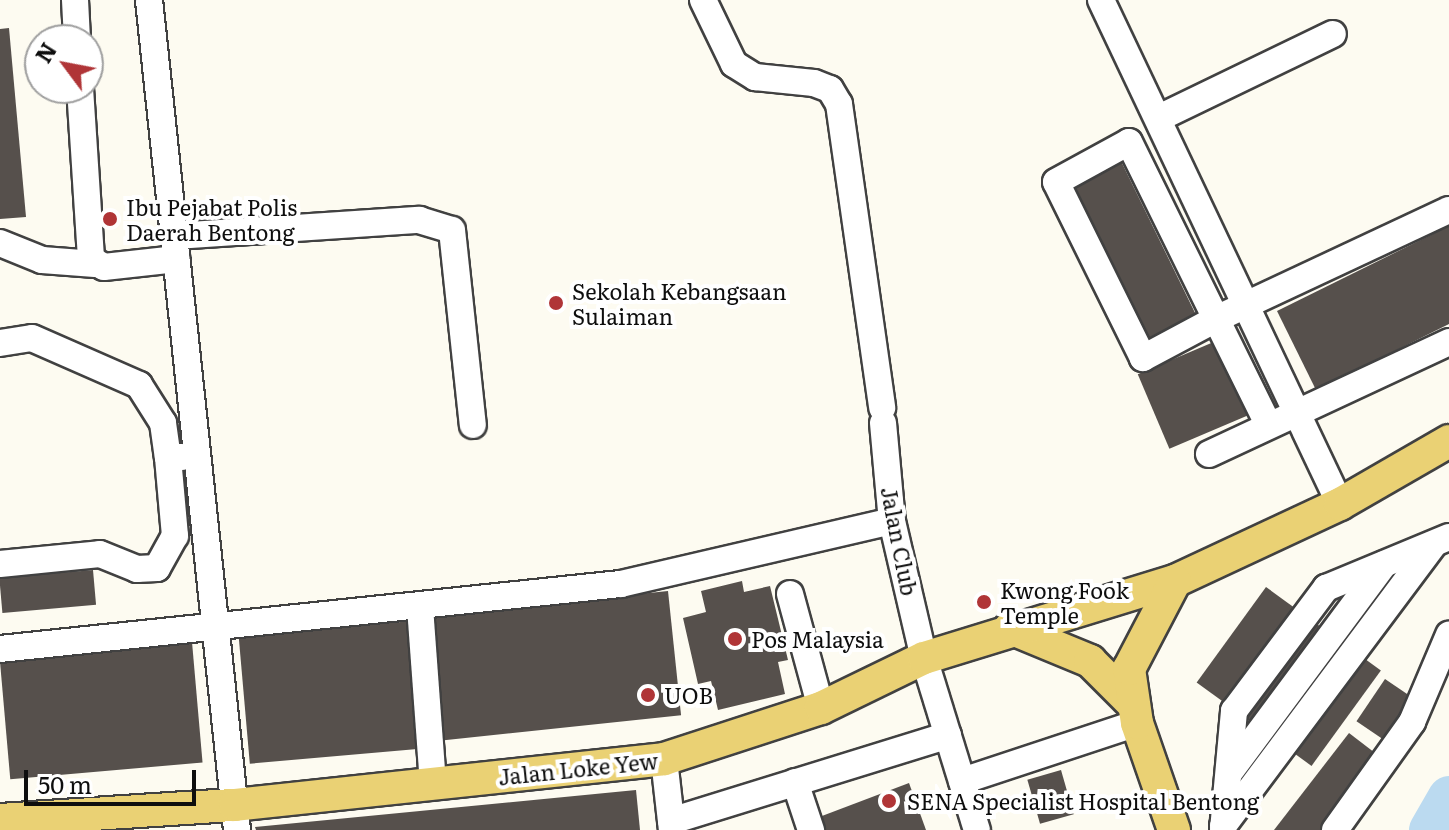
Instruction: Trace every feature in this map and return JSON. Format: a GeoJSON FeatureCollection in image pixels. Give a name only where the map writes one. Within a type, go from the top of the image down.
{"type":"FeatureCollection","features":[{"type":"Feature","properties":{"kind":"main road","name":"Jalan Loke Yew"},"geometry":{"type":"LineString","coordinates":[[0,820],[236,817],[433,784],[664,759],[821,708],[924,658],[1010,628],[1175,581],[1340,504],[1449,441]]}},
{"type":"Feature","properties":{"kind":"main road"},"geometry":{"type":"LineString","coordinates":[[1174,830],[1135,713],[1129,669],[1175,581]]}},
{"type":"Feature","properties":{"kind":"main road"},"geometry":{"type":"LineString","coordinates":[[1010,628],[1090,661],[1135,713]]}},
{"type":"Feature","properties":{"kind":"street"},"geometry":{"type":"LineString","coordinates":[[75,0],[76,24]]}},
{"type":"Feature","properties":{"kind":"street"},"geometry":{"type":"LineString","coordinates":[[149,0],[236,817]]}},
{"type":"Feature","properties":{"kind":"street","name":"Jalan Club"},"geometry":{"type":"LineString","coordinates":[[703,0],[734,64],[755,77],[822,86],[839,104],[882,416],[892,521],[924,658],[977,830]]}},
{"type":"Feature","properties":{"kind":"street"},"geometry":{"type":"LineString","coordinates":[[1101,0],[1298,409],[1340,504]]}},
{"type":"Feature","properties":{"kind":"street"},"geometry":{"type":"LineString","coordinates":[[1159,118],[1333,34]]}},
{"type":"Feature","properties":{"kind":"street"},"geometry":{"type":"LineString","coordinates":[[81,104],[89,254],[95,264]]}},
{"type":"Feature","properties":{"kind":"street"},"geometry":{"type":"LineString","coordinates":[[1268,424],[1216,319],[1129,142],[1056,182],[1143,358],[1216,319],[1247,304],[1449,210]]}},
{"type":"Feature","properties":{"kind":"street"},"geometry":{"type":"LineString","coordinates":[[0,243],[42,260],[95,264],[176,248],[419,220],[452,230],[473,425]]}},
{"type":"Feature","properties":{"kind":"street"},"geometry":{"type":"LineString","coordinates":[[0,343],[32,338],[139,385],[163,423],[175,536],[157,568],[137,569],[100,554],[0,564]]}},
{"type":"Feature","properties":{"kind":"street"},"geometry":{"type":"LineString","coordinates":[[1209,454],[1298,409],[1449,342]]}},
{"type":"Feature","properties":{"kind":"street"},"geometry":{"type":"LineString","coordinates":[[168,457],[198,456]]}},
{"type":"Feature","properties":{"kind":"street"},"geometry":{"type":"LineString","coordinates":[[0,649],[621,584],[892,521]]}},
{"type":"Feature","properties":{"kind":"street"},"geometry":{"type":"LineString","coordinates":[[1227,822],[1234,711],[1326,588],[1396,559],[1444,544]]}},
{"type":"Feature","properties":{"kind":"street"},"geometry":{"type":"LineString","coordinates":[[1227,822],[1444,544]]}},
{"type":"Feature","properties":{"kind":"street"},"geometry":{"type":"LineString","coordinates":[[1228,775],[1396,559]]}},
{"type":"Feature","properties":{"kind":"street"},"geometry":{"type":"LineString","coordinates":[[1227,822],[1396,559]]}},
{"type":"Feature","properties":{"kind":"street"},"geometry":{"type":"LineString","coordinates":[[790,594],[821,708]]}},
{"type":"Feature","properties":{"kind":"street"},"geometry":{"type":"LineString","coordinates":[[420,607],[433,784]]}},
{"type":"Feature","properties":{"kind":"street"},"geometry":{"type":"LineString","coordinates":[[1335,830],[1412,722],[1449,635]]}},
{"type":"Feature","properties":{"kind":"street"},"geometry":{"type":"LineString","coordinates":[[962,781],[1135,713]]}},
{"type":"Feature","properties":{"kind":"street"},"geometry":{"type":"LineString","coordinates":[[664,759],[671,825],[795,782],[948,735]]}},
{"type":"Feature","properties":{"kind":"street"},"geometry":{"type":"LineString","coordinates":[[795,782],[811,830]]}},
{"type":"Feature","properties":{"kind":"building"},"geometry":{"type":"Polygon","coordinates":[[[9,28],[26,217],[0,219],[0,29],[9,28]]]}},
{"type":"Feature","properties":{"kind":"building"},"geometry":{"type":"Polygon","coordinates":[[[1119,157],[1198,319],[1145,345],[1066,183],[1119,157]]]}},
{"type":"Feature","properties":{"kind":"building"},"geometry":{"type":"Polygon","coordinates":[[[1449,226],[1449,324],[1316,390],[1277,311],[1449,226]]]}},
{"type":"Feature","properties":{"kind":"building"},"geometry":{"type":"Polygon","coordinates":[[[1216,341],[1248,416],[1169,449],[1138,374],[1216,341]]]}},
{"type":"Feature","properties":{"kind":"building"},"geometry":{"type":"Polygon","coordinates":[[[93,570],[96,605],[2,613],[0,578],[93,570]]]}},
{"type":"Feature","properties":{"kind":"building","name":"Pos Malaysia"},"geometry":{"type":"Polygon","coordinates":[[[742,581],[744,592],[770,586],[788,660],[778,662],[785,694],[718,710],[711,681],[698,684],[683,618],[706,612],[701,591],[742,581]]]}},
{"type":"Feature","properties":{"kind":"building"},"geometry":{"type":"Polygon","coordinates":[[[1266,587],[1381,670],[1312,766],[1197,682],[1266,587]]]}},
{"type":"Feature","properties":{"kind":"building"},"geometry":{"type":"Polygon","coordinates":[[[668,591],[681,715],[439,741],[426,616],[668,591]]]}},
{"type":"Feature","properties":{"kind":"building"},"geometry":{"type":"Polygon","coordinates":[[[412,621],[423,749],[250,764],[239,636],[412,621]]]}},
{"type":"Feature","properties":{"kind":"building"},"geometry":{"type":"Polygon","coordinates":[[[192,642],[203,763],[10,779],[0,659],[192,642]]]}},
{"type":"Feature","properties":{"kind":"building"},"geometry":{"type":"Polygon","coordinates":[[[1385,679],[1412,697],[1383,739],[1356,721],[1385,679]]]}},
{"type":"Feature","properties":{"kind":"building"},"geometry":{"type":"Polygon","coordinates":[[[1349,733],[1379,756],[1321,830],[1274,830],[1349,733]]]}},
{"type":"Feature","properties":{"kind":"building"},"geometry":{"type":"Polygon","coordinates":[[[1061,770],[1074,814],[1040,824],[1027,780],[1061,770]]]}},
{"type":"Feature","properties":{"kind":"building","name":"SENA Specialist Hospital Bentong"},"geometry":{"type":"Polygon","coordinates":[[[909,783],[926,830],[818,830],[814,819],[909,783]]]}},
{"type":"Feature","properties":{"kind":"building"},"geometry":{"type":"Polygon","coordinates":[[[636,790],[640,830],[256,830],[255,827],[636,790]]]}},
{"type":"Feature","properties":{"kind":"waterway"},"geometry":{"type":"LineString","coordinates":[[1430,830],[1449,797]]}},
{"type":"Feature","properties":{"kind":"place","name":"Ibu Pejabat Polis Daerah Bentong"},"geometry":{"type":"Point","coordinates":[110,219]}},
{"type":"Feature","properties":{"kind":"place","name":"Sekolah Kebangsaan Sulaiman"},"geometry":{"type":"Point","coordinates":[556,303]}},
{"type":"Feature","properties":{"kind":"place","name":"Kwong Fook Temple"},"geometry":{"type":"Point","coordinates":[984,602]}},
{"type":"Feature","properties":{"kind":"place","name":"Pos Malaysia"},"geometry":{"type":"Point","coordinates":[735,639]}},
{"type":"Feature","properties":{"kind":"place","name":"UOB"},"geometry":{"type":"Point","coordinates":[648,695]}},
{"type":"Feature","properties":{"kind":"place","name":"SENA Specialist Hospital Bentong"},"geometry":{"type":"Point","coordinates":[889,801]}}]}
